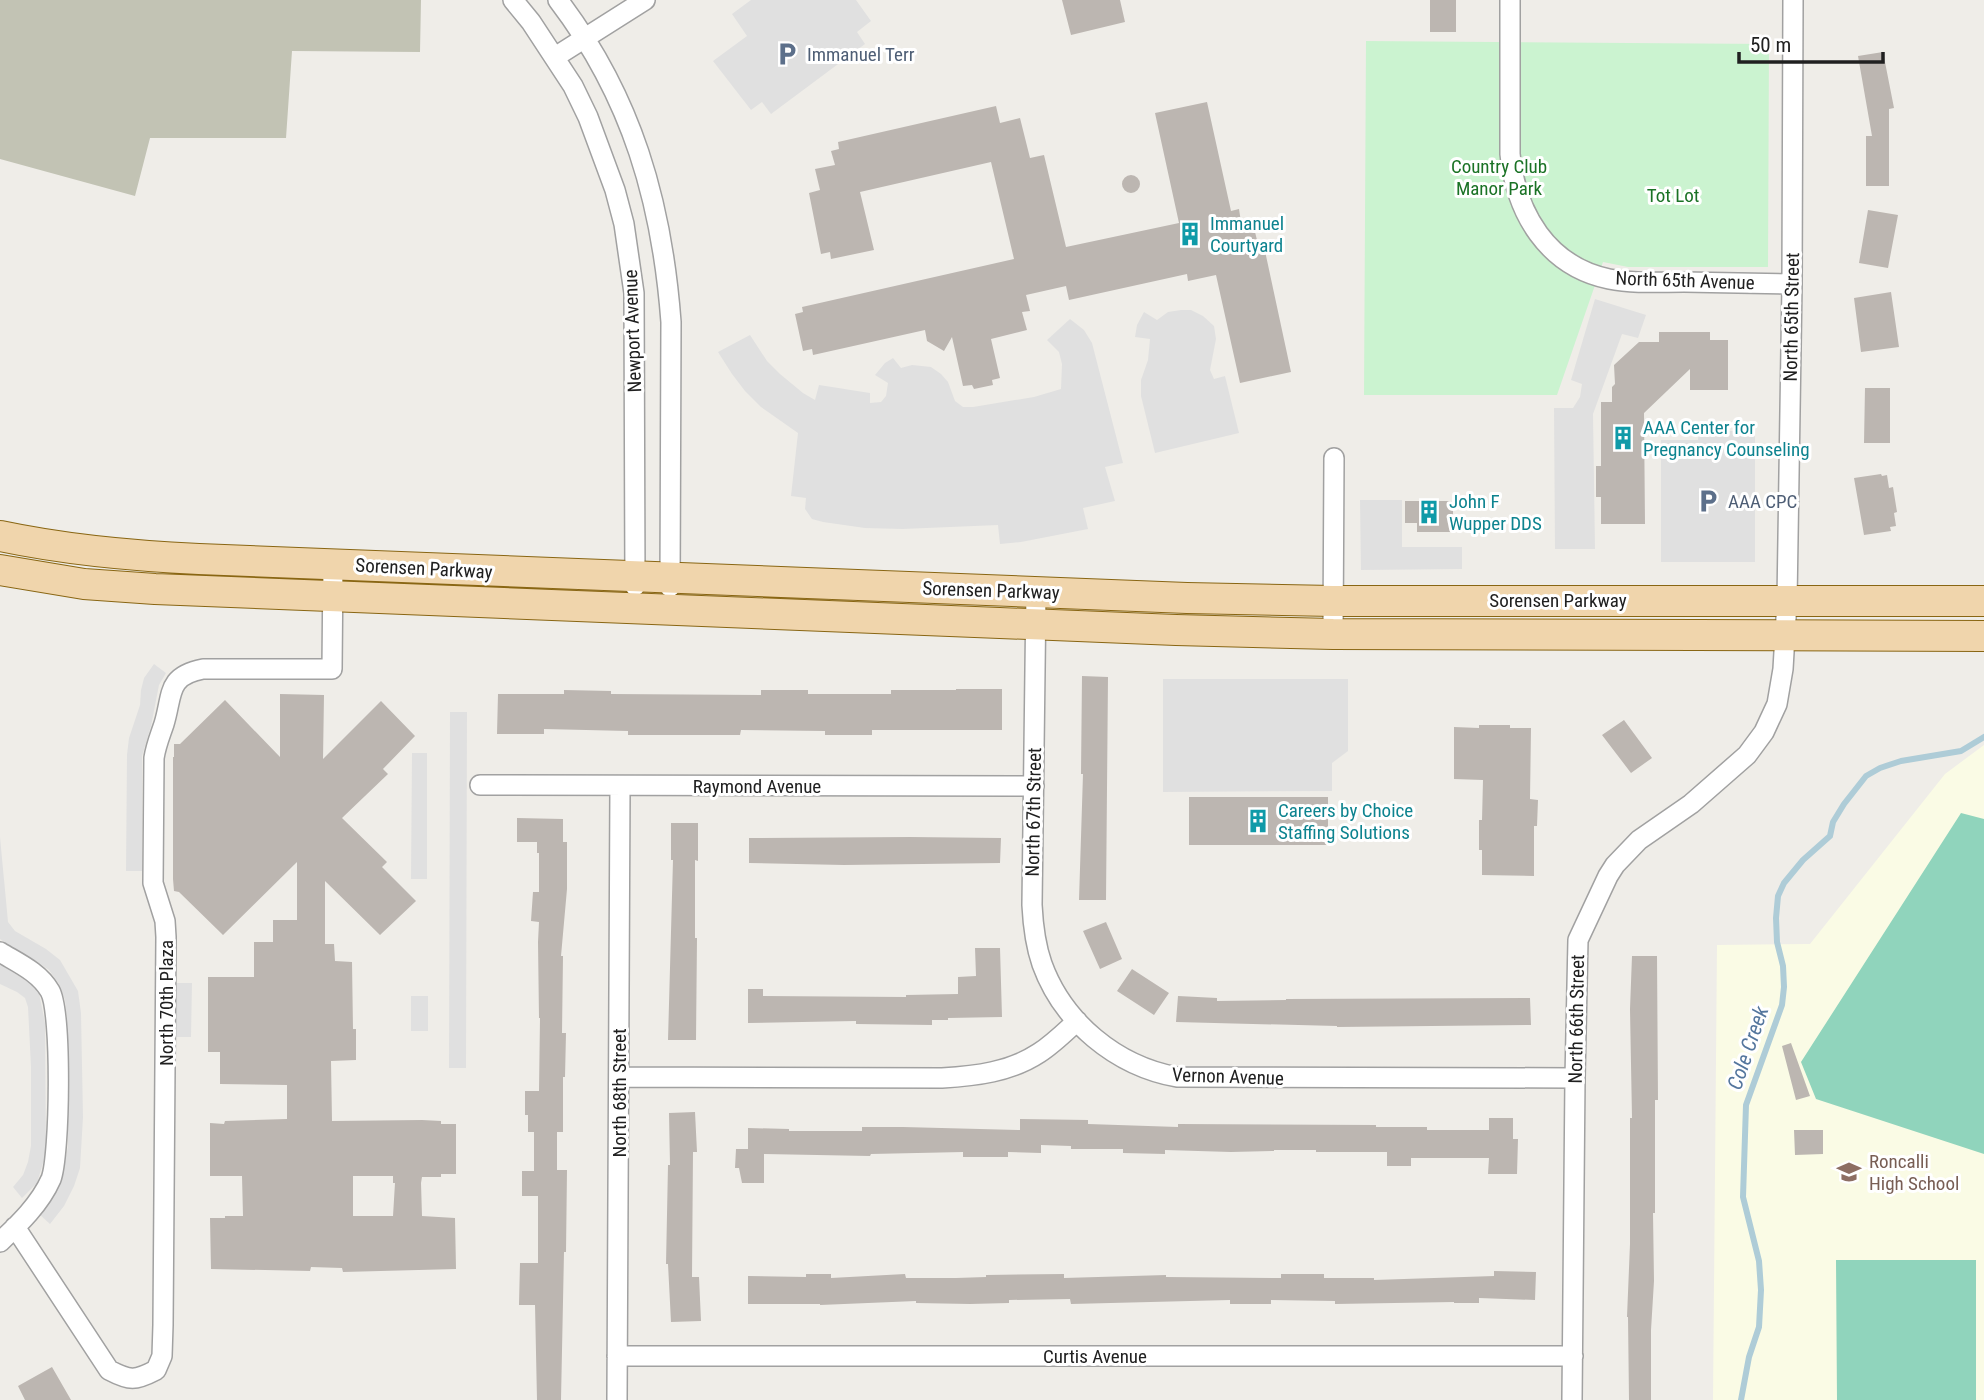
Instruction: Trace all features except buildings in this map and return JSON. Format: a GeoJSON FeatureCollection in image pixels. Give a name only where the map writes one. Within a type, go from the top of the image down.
{"type":"FeatureCollection","features":[{"type":"Feature","properties":{"kind":"main road","name":"Sorensen Parkway"},"geometry":{"type":"LineString","coordinates":[[0,536],[71,550],[126,555],[1187,598],[1333,601],[1984,601]]}},
{"type":"Feature","properties":{"kind":"main road","name":"Sorensen Parkway"},"geometry":{"type":"LineString","coordinates":[[0,570],[84,584],[155,589],[1333,634],[1984,636]]}},
{"type":"Feature","properties":{"kind":"street","name":"Newport Avenue"},"geometry":{"type":"LineString","coordinates":[[513,0],[531,22],[573,86],[588,117],[615,190],[624,224],[634,293],[635,607]]}},
{"type":"Feature","properties":{"kind":"street","name":"Newport Avenue"},"geometry":{"type":"LineString","coordinates":[[558,0],[614,89],[632,130],[647,174],[663,245],[670,322],[669,609]]}},
{"type":"Feature","properties":{"kind":"street"},"geometry":{"type":"LineString","coordinates":[[555,57],[645,0]]}},
{"type":"Feature","properties":{"kind":"street","name":"North 65th Avenue"},"geometry":{"type":"LineString","coordinates":[[1510,0],[1512,174],[1525,215],[1550,248],[1591,274],[1611,279],[1642,282],[1792,284]]}},
{"type":"Feature","properties":{"kind":"street","name":"North 65th Street"},"geometry":{"type":"LineString","coordinates":[[1787,635],[1793,0]]}},
{"type":"Feature","properties":{"kind":"street"},"geometry":{"type":"LineString","coordinates":[[1333,634],[1334,458]]}},
{"type":"Feature","properties":{"kind":"street","name":"North 70th Plaza"},"geometry":{"type":"LineString","coordinates":[[15,1227],[108,1370],[125,1379],[142,1377],[156,1370],[162,1356],[163,1325],[166,937],[165,920],[153,883],[156,744],[171,690],[178,680],[189,672],[203,669],[332,669],[332,564]]}},
{"type":"Feature","properties":{"kind":"street","name":"North 67th Street"},"geometry":{"type":"LineString","coordinates":[[1036,592],[1032,905],[1034,936],[1049,982],[1077,1021]]}},
{"type":"Feature","properties":{"kind":"street","name":"North 66th Street"},"geometry":{"type":"LineString","coordinates":[[1572,1400],[1578,940],[1615,865],[1639,839],[1691,804],[1747,755],[1764,732],[1777,704],[1787,635]]}},
{"type":"Feature","properties":{"kind":"street","name":"Raymond Avenue"},"geometry":{"type":"LineString","coordinates":[[480,785],[1034,786]]}},
{"type":"Feature","properties":{"kind":"street","name":"North 68th Street"},"geometry":{"type":"LineString","coordinates":[[617,1400],[620,786]]}},
{"type":"Feature","properties":{"kind":"street"},"geometry":{"type":"LineString","coordinates":[[0,952],[30,970],[48,988],[56,1008],[57,1035],[57,1141],[51,1178],[35,1205],[0,1242]]}},
{"type":"Feature","properties":{"kind":"street"},"geometry":{"type":"LineString","coordinates":[[620,1077],[968,1077],[1013,1066],[1037,1055],[1077,1021]]}},
{"type":"Feature","properties":{"kind":"street","name":"Vernon Avenue"},"geometry":{"type":"LineString","coordinates":[[1077,1021],[1091,1037],[1125,1060],[1161,1074],[1177,1077],[1575,1077]]}},
{"type":"Feature","properties":{"kind":"street","name":"Curtis Avenue"},"geometry":{"type":"LineString","coordinates":[[617,1356],[1573,1356]]}},
{"type":"Feature","properties":{"kind":"shaded area"},"geometry":{"type":"Polygon","coordinates":[[[0,0],[421,0],[420,52],[292,51],[286,138],[150,138],[135,196],[0,159],[0,0]]]}},
{"type":"Feature","properties":{"kind":"shaded area","name":"Immanuel Terr"},"geometry":{"type":"Polygon","coordinates":[[[751,0],[856,0],[871,21],[857,32],[865,44],[771,114],[762,102],[751,110],[713,61],[747,36],[732,14],[751,0]]]}},
{"type":"Feature","properties":{"kind":"shaded area"},"geometry":{"type":"Polygon","coordinates":[[[1595,299],[1646,315],[1638,338],[1622,334],[1593,414],[1595,549],[1555,549],[1554,408],[1573,408],[1580,397],[1582,384],[1571,380],[1595,299]]]}},
{"type":"Feature","properties":{"kind":"shaded area"},"geometry":{"type":"Polygon","coordinates":[[[1191,310],[1214,326],[1216,339],[1210,370],[1214,379],[1225,376],[1239,433],[1155,453],[1141,396],[1141,380],[1148,360],[1150,339],[1135,337],[1137,325],[1144,312],[1157,320],[1168,312],[1191,310]]]}},
{"type":"Feature","properties":{"kind":"shaded area"},"geometry":{"type":"Polygon","coordinates":[[[1070,319],[1084,330],[1092,343],[1123,463],[1105,467],[1115,501],[1083,508],[1088,529],[1000,544],[998,525],[865,528],[812,519],[805,509],[806,498],[791,496],[798,433],[761,407],[745,391],[718,352],[750,335],[767,361],[780,374],[815,400],[819,385],[870,393],[870,403],[881,402],[886,396],[888,383],[875,375],[893,358],[901,368],[912,365],[931,367],[948,382],[955,401],[963,407],[973,407],[1034,397],[1061,389],[1062,364],[1059,352],[1047,340],[1070,319]]]}},
{"type":"Feature","properties":{"kind":"shaded area","name":"AAA CPC"},"geometry":{"type":"Polygon","coordinates":[[[1699,431],[1755,431],[1755,562],[1661,562],[1661,440],[1698,440],[1699,431]]]}},
{"type":"Feature","properties":{"kind":"shaded area"},"geometry":{"type":"Polygon","coordinates":[[[1360,500],[1402,500],[1402,547],[1462,547],[1462,569],[1361,570],[1360,500]]]}},
{"type":"Feature","properties":{"kind":"shaded area"},"geometry":{"type":"Polygon","coordinates":[[[154,664],[166,673],[159,685],[142,756],[142,871],[126,871],[129,738],[140,705],[144,678],[154,664]]]}},
{"type":"Feature","properties":{"kind":"shaded area"},"geometry":{"type":"Polygon","coordinates":[[[1163,679],[1348,679],[1348,751],[1332,763],[1332,791],[1163,792],[1163,679]]]}},
{"type":"Feature","properties":{"kind":"shaded area"},"geometry":{"type":"Polygon","coordinates":[[[450,712],[467,712],[466,1068],[449,1068],[450,712]]]}},
{"type":"Feature","properties":{"kind":"shaded area","name":"Roncalli High School"},"geometry":{"type":"Polygon","coordinates":[[[1984,745],[1984,1400],[1713,1400],[1717,945],[1810,944],[1945,774],[1984,745]]]}},
{"type":"Feature","properties":{"kind":"shaded area"},"geometry":{"type":"Polygon","coordinates":[[[412,753],[427,753],[427,879],[411,879],[412,753]]]}},
{"type":"Feature","properties":{"kind":"shaded area"},"geometry":{"type":"Polygon","coordinates":[[[0,837],[8,922],[15,931],[60,960],[78,991],[81,1013],[83,1117],[80,1168],[64,1206],[50,1224],[39,1214],[62,1179],[68,1146],[65,1000],[59,984],[49,970],[0,939],[0,837]]]}},
{"type":"Feature","properties":{"kind":"shaded area"},"geometry":{"type":"Polygon","coordinates":[[[0,964],[33,985],[39,993],[45,1023],[46,1153],[37,1183],[22,1198],[13,1187],[23,1175],[31,1146],[28,1007],[25,998],[0,984],[0,964]]]}},
{"type":"Feature","properties":{"kind":"shaded area"},"geometry":{"type":"Polygon","coordinates":[[[176,983],[192,983],[191,1037],[176,1037],[176,983]]]}},
{"type":"Feature","properties":{"kind":"shaded area"},"geometry":{"type":"Polygon","coordinates":[[[411,996],[428,996],[428,1031],[411,1031],[411,996]]]}},
{"type":"Feature","properties":{"kind":"green space","name":"Country Club Manor Park"},"geometry":{"type":"Polygon","coordinates":[[[1366,41],[1769,44],[1768,267],[1628,267],[1603,262],[1557,395],[1364,395],[1366,41]]]}},
{"type":"Feature","properties":{"kind":"green space"},"geometry":{"type":"Polygon","coordinates":[[[1961,813],[1984,819],[1984,1154],[1816,1099],[1801,1062],[1961,813]]]}},
{"type":"Feature","properties":{"kind":"green space"},"geometry":{"type":"Polygon","coordinates":[[[1836,1260],[1976,1260],[1976,1400],[1837,1400],[1836,1260]]]}},
{"type":"Feature","properties":{"kind":"waterway","name":"Cole Creek"},"geometry":{"type":"LineString","coordinates":[[1741,1400],[1749,1357],[1759,1327],[1761,1290],[1759,1261],[1743,1197],[1746,1105],[1782,1005],[1783,966],[1777,942],[1776,918],[1778,896],[1784,883],[1803,860],[1830,836],[1833,822],[1866,776],[1901,761],[1961,751],[1984,737]]}},
{"type":"Feature","properties":{"kind":"place","name":"Immanuel Terr"},"geometry":{"type":"Point","coordinates":[787,54]}},
{"type":"Feature","properties":{"kind":"place","name":"Immanuel Courtyard"},"geometry":{"type":"Point","coordinates":[1190,234]}},
{"type":"Feature","properties":{"kind":"place","name":"AAA Center for Pregnancy Counseling"},"geometry":{"type":"Point","coordinates":[1623,438]}},
{"type":"Feature","properties":{"kind":"place","name":"AAA CPC"},"geometry":{"type":"Point","coordinates":[1708,501]}},
{"type":"Feature","properties":{"kind":"place","name":"John F Wupper DDS"},"geometry":{"type":"Point","coordinates":[1429,512]}},
{"type":"Feature","properties":{"kind":"place","name":"Careers by Choice Staffing Solutions"},"geometry":{"type":"Point","coordinates":[1258,821]}},
{"type":"Feature","properties":{"kind":"place","name":"Roncalli High School"},"geometry":{"type":"Point","coordinates":[1849,1172]}},
{"type":"Feature","properties":{"kind":"park label","name":"Tot Lot"},"geometry":{"type":"Point","coordinates":[1673,195]}}]}
